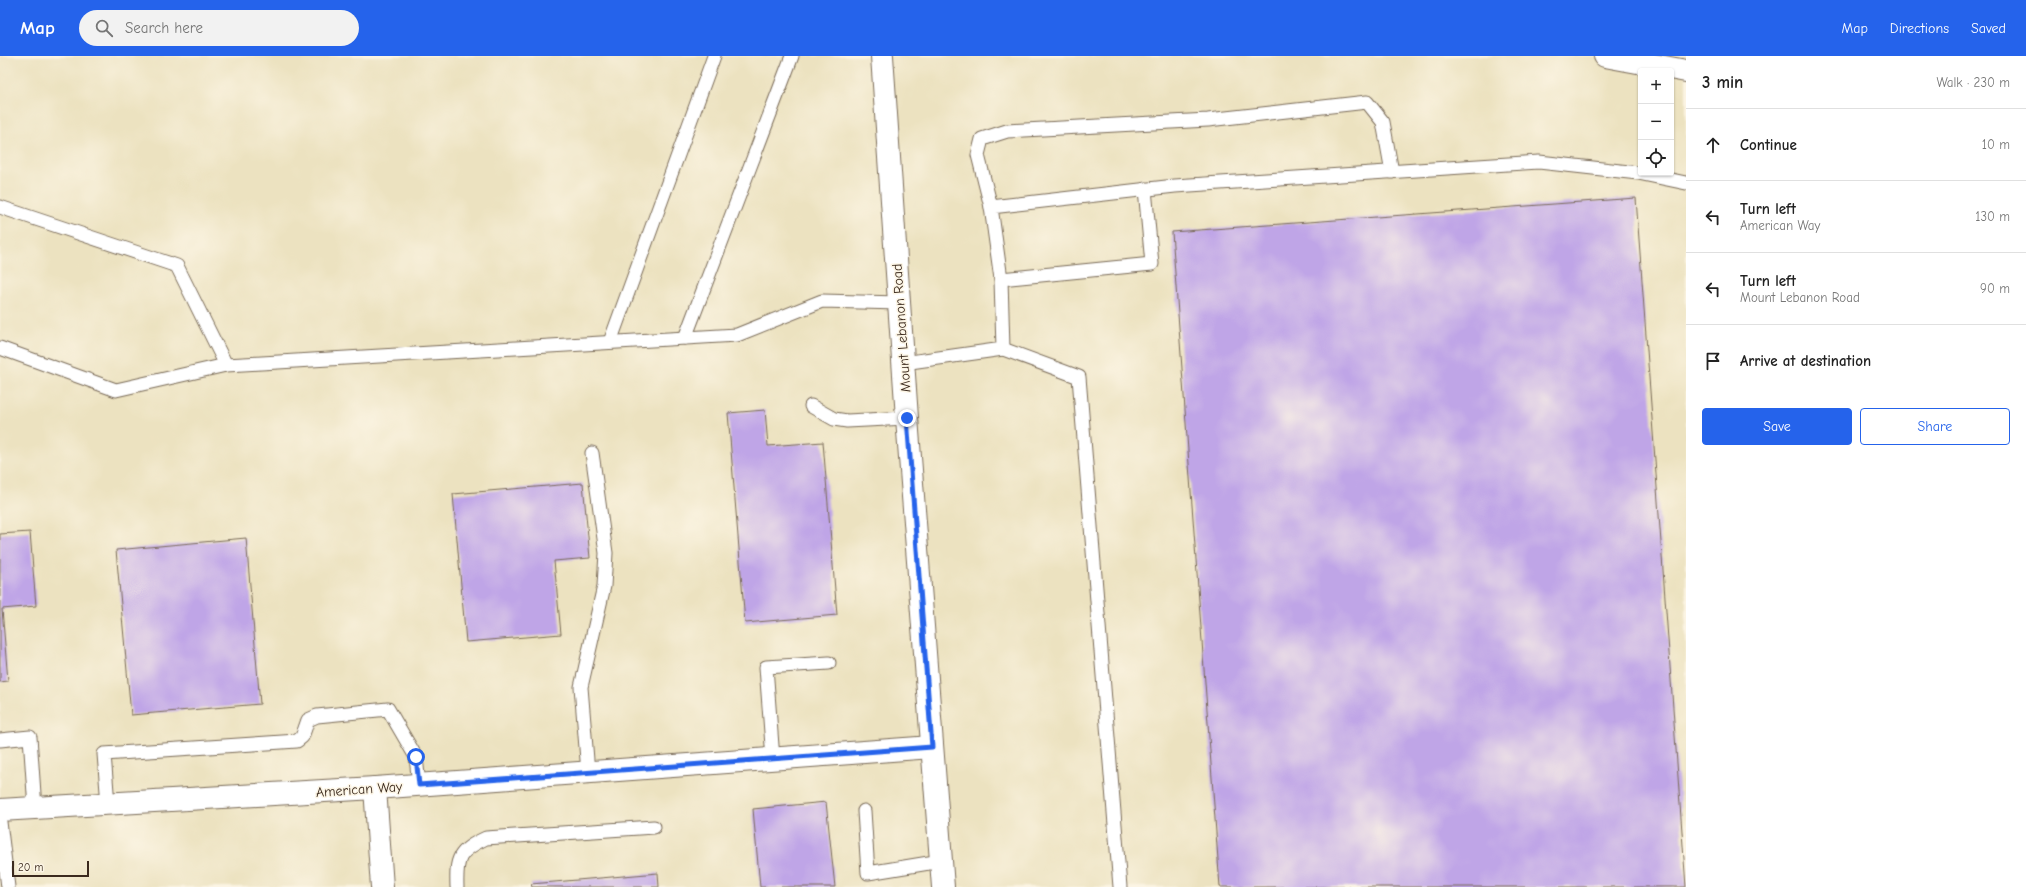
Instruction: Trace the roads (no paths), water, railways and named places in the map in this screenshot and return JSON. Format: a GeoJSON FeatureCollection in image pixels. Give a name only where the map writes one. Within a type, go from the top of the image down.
{"type":"FeatureCollection","features":[{"type":"Feature","properties":{"kind":"street","name":"Mount Lebanon Road"},"geometry":{"type":"LineString","coordinates":[[882,56],[907,418],[943,887]]}},
{"type":"Feature","properties":{"kind":"street"},"geometry":{"type":"LineString","coordinates":[[1605,56],[1686,71]]}},
{"type":"Feature","properties":{"kind":"street","name":"American Way"},"geometry":{"type":"LineString","coordinates":[[0,810],[375,788],[932,747]]}},
{"type":"Feature","properties":{"kind":"street"},"geometry":{"type":"LineString","coordinates":[[375,788],[382,887]]}},
{"type":"Feature","properties":{"kind":"lane"},"geometry":{"type":"LineString","coordinates":[[610,342],[714,56]]}},
{"type":"Feature","properties":{"kind":"lane"},"geometry":{"type":"LineString","coordinates":[[685,338],[792,56]]}},
{"type":"Feature","properties":{"kind":"lane"},"geometry":{"type":"LineString","coordinates":[[1003,350],[1001,279],[990,207],[978,155],[982,139],[1006,131],[1208,120],[1367,102],[1383,122],[1392,172]]}},
{"type":"Feature","properties":{"kind":"lane"},"geometry":{"type":"LineString","coordinates":[[990,207],[1145,189],[1539,162],[1638,173],[1686,182]]}},
{"type":"Feature","properties":{"kind":"lane"},"geometry":{"type":"LineString","coordinates":[[1001,279],[1152,264],[1145,189]]}},
{"type":"Feature","properties":{"kind":"lane"},"geometry":{"type":"LineString","coordinates":[[0,207],[177,266],[226,365]]}},
{"type":"Feature","properties":{"kind":"lane"},"geometry":{"type":"LineString","coordinates":[[0,348],[116,390],[226,365],[737,335],[822,301],[899,303]]}},
{"type":"Feature","properties":{"kind":"lane"},"geometry":{"type":"LineString","coordinates":[[903,363],[1003,350],[1079,377],[1120,887]]}},
{"type":"Feature","properties":{"kind":"lane"},"geometry":{"type":"LineString","coordinates":[[811,406],[834,419],[847,421],[907,418]]}},
{"type":"Feature","properties":{"kind":"lane"},"geometry":{"type":"LineString","coordinates":[[588,772],[581,687],[604,586],[606,553],[592,453]]}},
{"type":"Feature","properties":{"kind":"lane"},"geometry":{"type":"LineString","coordinates":[[773,759],[766,668],[829,663]]}},
{"type":"Feature","properties":{"kind":"lane"},"geometry":{"type":"LineString","coordinates":[[108,804],[104,754],[297,741],[302,737],[308,720],[317,716],[388,709],[416,757],[419,785]]}},
{"type":"Feature","properties":{"kind":"lane"},"geometry":{"type":"LineString","coordinates":[[0,740],[30,737],[35,808]]}},
{"type":"Feature","properties":{"kind":"lane"},"geometry":{"type":"LineString","coordinates":[[864,811],[868,873],[941,861]]}},
{"type":"Feature","properties":{"kind":"lane"},"geometry":{"type":"LineString","coordinates":[[0,822],[8,887]]}},
{"type":"Feature","properties":{"kind":"lane"},"geometry":{"type":"LineString","coordinates":[[457,887],[456,866],[461,854],[471,845],[486,838],[654,827]]}}]}
